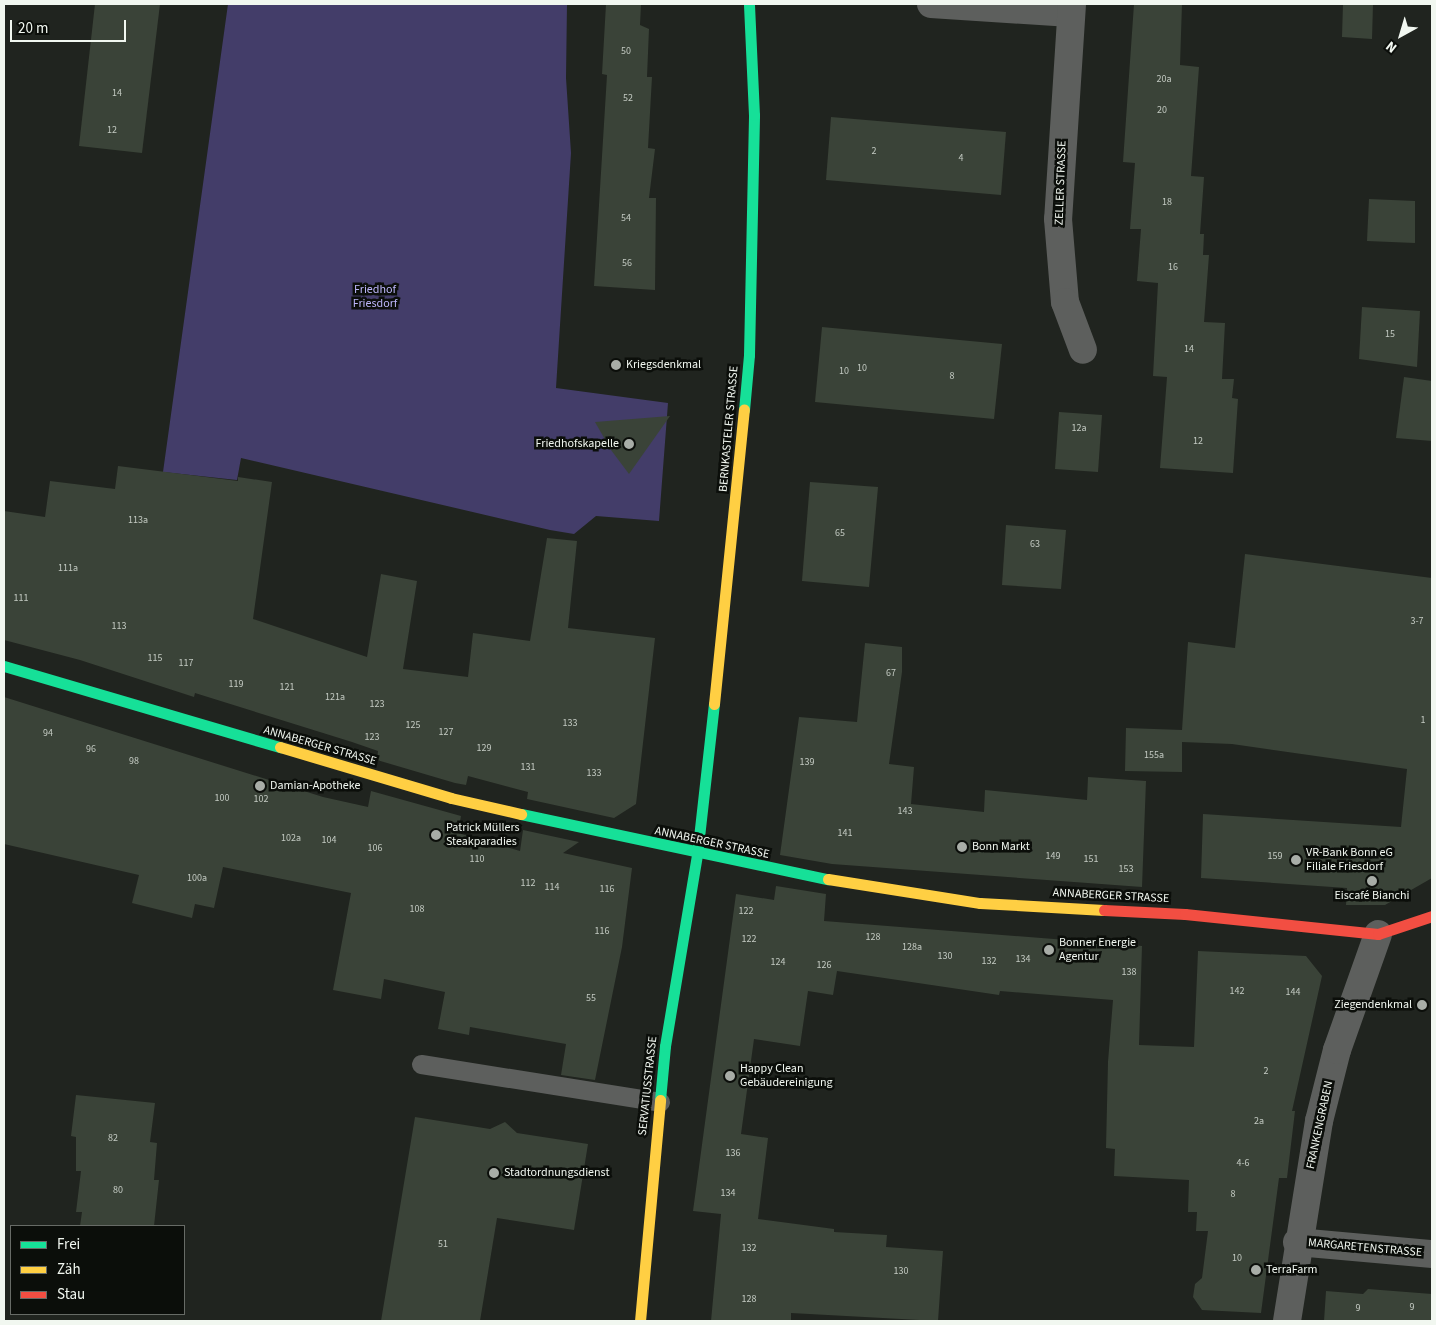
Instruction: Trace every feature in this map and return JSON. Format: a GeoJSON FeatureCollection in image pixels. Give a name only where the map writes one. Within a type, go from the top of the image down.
{"type":"FeatureCollection","features":[{"type":"Feature","properties":{"kind":"street","name":"BERNKASTELER STRASSE"},"geometry":{"type":"LineString","coordinates":[[697,855],[728,582],[749,355],[754,115],[749,4]]}},
{"type":"Feature","properties":{"kind":"street","name":"ZELLER STRASSE"},"geometry":{"type":"LineString","coordinates":[[931,4],[1071,8],[1058,219],[1065,302],[1083,350]]}},
{"type":"Feature","properties":{"kind":"street","name":"ANNABERGER STRASSE"},"geometry":{"type":"LineString","coordinates":[[4,666],[451,798],[697,855],[784,872],[980,903],[1185,914],[1378,934],[1432,916]]}},
{"type":"Feature","properties":{"kind":"street","name":"SERVATIUSSTRASSE"},"geometry":{"type":"LineString","coordinates":[[640,1321],[665,1046],[697,855]]}},
{"type":"Feature","properties":{"kind":"street","name":"FRANKENGRABEN"},"geometry":{"type":"LineString","coordinates":[[1287,1321],[1297,1242],[1319,1122],[1337,1050],[1378,934]]}},
{"type":"Feature","properties":{"kind":"street","name":"MARGARETENSTRASSE"},"geometry":{"type":"LineString","coordinates":[[1297,1242],[1432,1254]]}},
{"type":"Feature","properties":{"kind":"lane"},"geometry":{"type":"LineString","coordinates":[[421,1064],[660,1102]]}},
{"type":"Feature","properties":{"kind":"green space","name":"Friedhof Friesdorf"},"geometry":{"type":"Polygon","coordinates":[[[228,4],[567,4],[566,78],[571,153],[556,388],[668,403],[659,521],[596,516],[574,534],[241,458],[237,480],[163,472],[228,4]]]}},
{"type":"Feature","properties":{"kind":"building"},"geometry":{"type":"Polygon","coordinates":[[[95,4],[160,4],[142,153],[79,146],[95,4]]]}},
{"type":"Feature","properties":{"kind":"building"},"geometry":{"type":"Polygon","coordinates":[[[606,4],[641,4],[640,25],[649,29],[647,77],[652,77],[648,148],[655,149],[649,198],[656,198],[655,290],[594,286],[607,75],[602,74],[606,4]]]}},
{"type":"Feature","properties":{"kind":"building"},"geometry":{"type":"Polygon","coordinates":[[[1134,4],[1182,4],[1180,65],[1199,67],[1191,176],[1204,177],[1200,234],[1204,234],[1203,255],[1209,255],[1204,322],[1225,323],[1222,379],[1234,379],[1232,398],[1238,399],[1233,473],[1160,468],[1167,377],[1153,376],[1158,283],[1137,281],[1141,229],[1130,229],[1135,163],[1123,162],[1134,4]]]}},
{"type":"Feature","properties":{"kind":"building"},"geometry":{"type":"Polygon","coordinates":[[[1343,4],[1373,4],[1372,39],[1342,37],[1343,4]]]}},
{"type":"Feature","properties":{"kind":"building"},"geometry":{"type":"Polygon","coordinates":[[[831,117],[1006,132],[1001,195],[826,180],[831,117]]]}},
{"type":"Feature","properties":{"kind":"building"},"geometry":{"type":"Polygon","coordinates":[[[1369,199],[1415,201],[1415,243],[1367,241],[1369,199]]]}},
{"type":"Feature","properties":{"kind":"building"},"geometry":{"type":"Polygon","coordinates":[[[1362,307],[1420,311],[1417,367],[1359,359],[1362,307]]]}},
{"type":"Feature","properties":{"kind":"building"},"geometry":{"type":"Polygon","coordinates":[[[822,327],[1002,344],[994,419],[815,402],[822,327]]]}},
{"type":"Feature","properties":{"kind":"building"},"geometry":{"type":"Polygon","coordinates":[[[1404,377],[1432,381],[1432,441],[1396,438],[1404,377]]]}},
{"type":"Feature","properties":{"kind":"building"},"geometry":{"type":"Polygon","coordinates":[[[1059,412],[1102,415],[1098,472],[1055,469],[1059,412]]]}},
{"type":"Feature","properties":{"kind":"building","name":"Friedhofskapelle"},"geometry":{"type":"Polygon","coordinates":[[[670,416],[629,474],[611,450],[595,422],[670,416]]]}},
{"type":"Feature","properties":{"kind":"building"},"geometry":{"type":"Polygon","coordinates":[[[118,466],[238,481],[238,477],[272,482],[253,619],[367,657],[381,574],[417,581],[403,669],[468,677],[473,633],[530,641],[547,538],[577,541],[568,628],[655,638],[636,804],[614,818],[527,799],[528,792],[468,776],[466,785],[455,783],[377,760],[378,751],[352,742],[195,693],[194,697],[80,660],[4,640],[4,511],[45,517],[50,481],[115,489],[118,466]]]}},
{"type":"Feature","properties":{"kind":"building"},"geometry":{"type":"Polygon","coordinates":[[[810,482],[878,487],[869,587],[802,581],[810,482]]]}},
{"type":"Feature","properties":{"kind":"building"},"geometry":{"type":"Polygon","coordinates":[[[1006,525],[1066,530],[1061,589],[1002,585],[1006,525]]]}},
{"type":"Feature","properties":{"kind":"building"},"geometry":{"type":"Polygon","coordinates":[[[1245,554],[1432,578],[1432,878],[1385,905],[1346,905],[1347,888],[1201,878],[1203,814],[1401,827],[1407,769],[1232,744],[1182,742],[1182,772],[1125,771],[1126,728],[1182,730],[1188,642],[1235,648],[1245,554]]]}},
{"type":"Feature","properties":{"kind":"building"},"geometry":{"type":"Polygon","coordinates":[[[865,643],[902,647],[902,672],[889,764],[914,767],[911,804],[984,812],[985,790],[1087,800],[1088,777],[1146,781],[1142,887],[832,864],[780,855],[799,717],[857,722],[865,643]]]}},
{"type":"Feature","properties":{"kind":"building"},"geometry":{"type":"Polygon","coordinates":[[[4,697],[323,797],[368,807],[371,791],[461,816],[458,833],[520,851],[523,830],[579,842],[563,853],[632,868],[622,947],[595,1080],[561,1075],[566,1044],[470,1027],[469,1035],[438,1029],[445,992],[384,979],[381,999],[333,990],[351,893],[223,867],[214,908],[195,904],[192,918],[132,903],[139,875],[4,844],[4,697]]]}},
{"type":"Feature","properties":{"kind":"building"},"geometry":{"type":"Polygon","coordinates":[[[776,886],[826,894],[824,921],[1142,946],[1139,1045],[1194,1047],[1198,951],[1306,956],[1322,976],[1292,1111],[1295,1111],[1287,1178],[1279,1178],[1261,1313],[1202,1310],[1193,1297],[1195,1284],[1202,1278],[1208,1231],[1196,1231],[1197,1212],[1188,1212],[1189,1180],[1114,1176],[1115,1149],[1106,1148],[1108,1062],[1113,1000],[1000,991],[999,995],[837,971],[833,995],[808,991],[800,1046],[754,1039],[741,1134],[768,1138],[758,1219],[834,1229],[834,1232],[887,1235],[886,1247],[943,1251],[938,1321],[791,1313],[791,1321],[711,1321],[721,1214],[693,1211],[736,894],[774,900],[776,886]]]}},
{"type":"Feature","properties":{"kind":"building"},"geometry":{"type":"Polygon","coordinates":[[[76,1095],[155,1103],[150,1142],[157,1143],[154,1180],[159,1180],[154,1225],[80,1225],[82,1212],[76,1212],[81,1171],[76,1171],[76,1137],[71,1136],[76,1095]]]}},
{"type":"Feature","properties":{"kind":"building"},"geometry":{"type":"Polygon","coordinates":[[[415,1117],[490,1129],[505,1122],[517,1133],[588,1144],[574,1230],[497,1218],[480,1321],[381,1321],[415,1117]]]}},
{"type":"Feature","properties":{"kind":"building"},"geometry":{"type":"Polygon","coordinates":[[[1368,1289],[1432,1294],[1432,1321],[1324,1321],[1326,1291],[1363,1294],[1368,1289]]]}},
{"type":"Feature","properties":{"kind":"traffic: fast"},"geometry":{"type":"LineString","coordinates":[[744,410],[749,355],[754,115],[749,4]]}},
{"type":"Feature","properties":{"kind":"traffic: fast"},"geometry":{"type":"LineString","coordinates":[[4,666],[280,747]]}},
{"type":"Feature","properties":{"kind":"traffic: fast"},"geometry":{"type":"LineString","coordinates":[[660,1100],[665,1046],[697,855],[714,704]]}},
{"type":"Feature","properties":{"kind":"traffic: fast"},"geometry":{"type":"LineString","coordinates":[[521,814],[828,879]]}},
{"type":"Feature","properties":{"kind":"traffic: slow"},"geometry":{"type":"LineString","coordinates":[[714,704],[744,410]]}},
{"type":"Feature","properties":{"kind":"traffic: slow"},"geometry":{"type":"LineString","coordinates":[[280,747],[451,798],[521,814]]}},
{"type":"Feature","properties":{"kind":"traffic: slow"},"geometry":{"type":"LineString","coordinates":[[828,879],[980,903],[1104,910]]}},
{"type":"Feature","properties":{"kind":"traffic: slow"},"geometry":{"type":"LineString","coordinates":[[640,1321],[660,1100]]}},
{"type":"Feature","properties":{"kind":"traffic: jam"},"geometry":{"type":"LineString","coordinates":[[1104,910],[1185,914],[1378,934],[1432,916]]}},
{"type":"Feature","properties":{"kind":"place","name":"Kriegsdenkmal"},"geometry":{"type":"Point","coordinates":[616,365]}},
{"type":"Feature","properties":{"kind":"place","name":"Friedhofskapelle"},"geometry":{"type":"Point","coordinates":[629,444]}},
{"type":"Feature","properties":{"kind":"place","name":"Damian-Apotheke"},"geometry":{"type":"Point","coordinates":[260,786]}},
{"type":"Feature","properties":{"kind":"place","name":"Patrick Müllers Steakparadies"},"geometry":{"type":"Point","coordinates":[436,835]}},
{"type":"Feature","properties":{"kind":"place","name":"Bonn Markt"},"geometry":{"type":"Point","coordinates":[962,847]}},
{"type":"Feature","properties":{"kind":"place","name":"VR-Bank Bonn eG Filiale Friesdorf"},"geometry":{"type":"Point","coordinates":[1296,860]}},
{"type":"Feature","properties":{"kind":"place","name":"Eiscafé Bianchi"},"geometry":{"type":"Point","coordinates":[1372,881]}},
{"type":"Feature","properties":{"kind":"place","name":"Bonner Energie Agentur"},"geometry":{"type":"Point","coordinates":[1049,950]}},
{"type":"Feature","properties":{"kind":"place","name":"Ziegendenkmal"},"geometry":{"type":"Point","coordinates":[1422,1005]}},
{"type":"Feature","properties":{"kind":"place","name":"Happy Clean Gebäudereinigung"},"geometry":{"type":"Point","coordinates":[730,1076]}},
{"type":"Feature","properties":{"kind":"place","name":"Stadtordnungsdienst"},"geometry":{"type":"Point","coordinates":[494,1173]}},
{"type":"Feature","properties":{"kind":"place","name":"TerraFarm"},"geometry":{"type":"Point","coordinates":[1256,1270]}}]}
